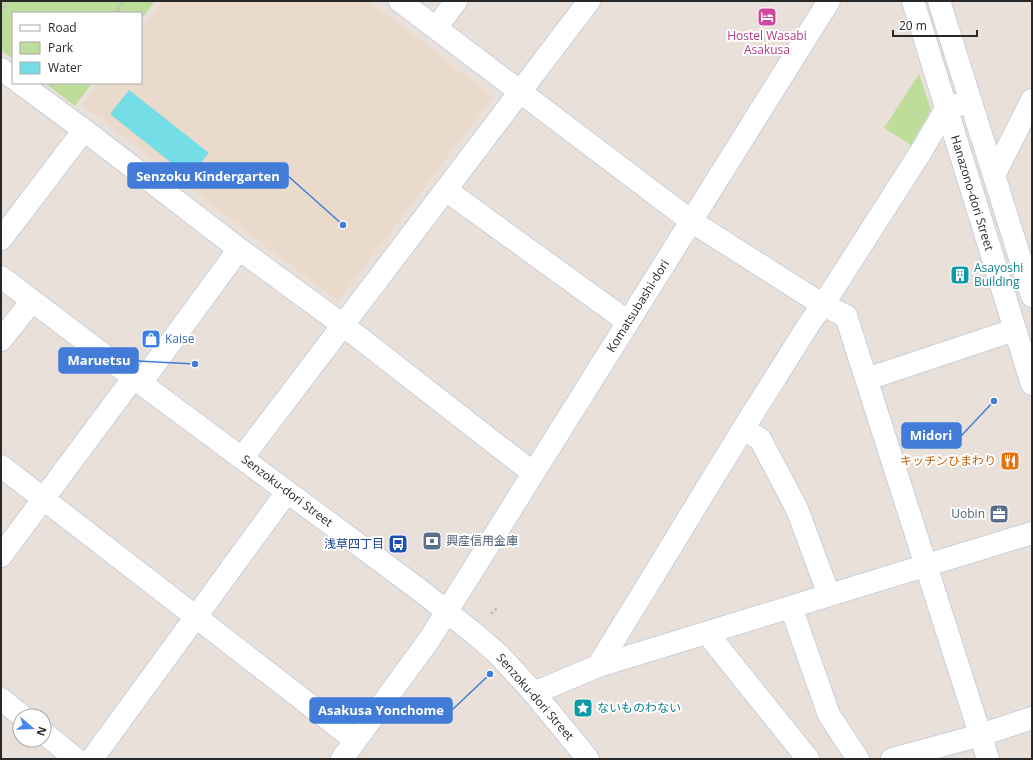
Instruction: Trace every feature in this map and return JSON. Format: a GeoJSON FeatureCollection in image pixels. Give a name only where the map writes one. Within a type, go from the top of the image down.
{"type":"FeatureCollection","features":[{"type":"Feature","properties":{"kind":"street"},"geometry":{"type":"LineString","coordinates":[[400,1],[691,221],[823,305],[846,316],[988,759]]}},
{"type":"Feature","properties":{"kind":"street"},"geometry":{"type":"LineString","coordinates":[[436,28],[456,1]]}},
{"type":"Feature","properties":{"kind":"street"},"geometry":{"type":"LineString","coordinates":[[242,458],[589,1]]}},
{"type":"Feature","properties":{"kind":"street","name":"Komatsubashi-dori"},"geometry":{"type":"LineString","coordinates":[[342,759],[429,640],[829,1]]}},
{"type":"Feature","properties":{"kind":"street","name":"Hanazono-dori Street"},"geometry":{"type":"LineString","coordinates":[[913,1],[1011,321],[1032,384]]}},
{"type":"Feature","properties":{"kind":"street"},"geometry":{"type":"LineString","coordinates":[[939,1],[1032,296]]}},
{"type":"Feature","properties":{"kind":"street"},"geometry":{"type":"LineString","coordinates":[[1,69],[12,77]]}},
{"type":"Feature","properties":{"kind":"street"},"geometry":{"type":"LineString","coordinates":[[21,84],[239,249],[343,325],[533,473]]}},
{"type":"Feature","properties":{"kind":"street"},"geometry":{"type":"LineString","coordinates":[[994,175],[1032,100]]}},
{"type":"Feature","properties":{"kind":"street"},"geometry":{"type":"LineString","coordinates":[[598,666],[743,428],[922,150],[946,109],[970,101]]}},
{"type":"Feature","properties":{"kind":"street"},"geometry":{"type":"LineString","coordinates":[[1,239],[84,130]]}},
{"type":"Feature","properties":{"kind":"street"},"geometry":{"type":"LineString","coordinates":[[446,190],[628,322]]}},
{"type":"Feature","properties":{"kind":"street"},"geometry":{"type":"LineString","coordinates":[[1,556],[43,499],[239,249]]}},
{"type":"Feature","properties":{"kind":"street","name":"Senzoku-dori Street"},"geometry":{"type":"LineString","coordinates":[[1,277],[447,611],[498,654],[534,693],[578,755]]}},
{"type":"Feature","properties":{"kind":"street"},"geometry":{"type":"LineString","coordinates":[[1,340],[32,301]]}},
{"type":"Feature","properties":{"kind":"street"},"geometry":{"type":"LineString","coordinates":[[867,379],[1011,321],[1032,305]]}},
{"type":"Feature","properties":{"kind":"street"},"geometry":{"type":"LineString","coordinates":[[743,428],[760,440],[797,509],[829,595]]}},
{"type":"Feature","properties":{"kind":"street"},"geometry":{"type":"LineString","coordinates":[[1,466],[355,740]]}},
{"type":"Feature","properties":{"kind":"street"},"geometry":{"type":"LineString","coordinates":[[92,759],[287,492]]}},
{"type":"Feature","properties":{"kind":"street"},"geometry":{"type":"LineString","coordinates":[[534,693],[598,666],[1032,533]]}},
{"type":"Feature","properties":{"kind":"street"},"geometry":{"type":"LineString","coordinates":[[791,607],[829,715],[858,759]]}},
{"type":"Feature","properties":{"kind":"street"},"geometry":{"type":"LineString","coordinates":[[706,633],[808,759]]}},
{"type":"Feature","properties":{"kind":"street"},"geometry":{"type":"LineString","coordinates":[[1,699],[12,708]]}},
{"type":"Feature","properties":{"kind":"street"},"geometry":{"type":"LineString","coordinates":[[892,759],[980,735],[1032,718]]}},
{"type":"Feature","properties":{"kind":"street"},"geometry":{"type":"LineString","coordinates":[[52,740],[76,759]]}},
{"type":"Feature","properties":{"kind":"path"},"geometry":{"type":"LineString","coordinates":[[1,12],[10,1]]}},
{"type":"Feature","properties":{"kind":"path"},"geometry":{"type":"LineString","coordinates":[[116,12],[125,1]]}},
{"type":"Feature","properties":{"kind":"path"},"geometry":{"type":"LineString","coordinates":[[490,616],[497,608]]}},
{"type":"Feature","properties":{"kind":"shaded area"},"geometry":{"type":"Polygon","coordinates":[[[163,1],[369,1],[493,97],[338,301],[82,105],[98,84],[142,84],[142,29],[163,1]]]}},
{"type":"Feature","properties":{"kind":"green space"},"geometry":{"type":"Polygon","coordinates":[[[2,1],[155,1],[142,19],[142,12],[12,12],[12,58],[1,50],[2,1]]]}},
{"type":"Feature","properties":{"kind":"green space"},"geometry":{"type":"Polygon","coordinates":[[[919,74],[931,110],[911,145],[884,128],[919,74]]]}},
{"type":"Feature","properties":{"kind":"green space"},"geometry":{"type":"Polygon","coordinates":[[[46,84],[91,84],[75,106],[46,84]]]}},
{"type":"Feature","properties":{"kind":"water"},"geometry":{"type":"Polygon","coordinates":[[[129,90],[209,153],[189,177],[110,114],[129,90]]]}},
{"type":"Feature","properties":{"kind":"place","name":"Hostel Wasabi Asakusa"},"geometry":{"type":"Point","coordinates":[767,17]}},
{"type":"Feature","properties":{"kind":"place","name":"Senzoku Kindergarten"},"geometry":{"type":"Point","coordinates":[343,225]}},
{"type":"Feature","properties":{"kind":"place","name":"Asayoshi Building"},"geometry":{"type":"Point","coordinates":[960,275]}},
{"type":"Feature","properties":{"kind":"place","name":"Kaise"},"geometry":{"type":"Point","coordinates":[151,339]}},
{"type":"Feature","properties":{"kind":"place","name":"Maruetsu"},"geometry":{"type":"Point","coordinates":[195,364]}},
{"type":"Feature","properties":{"kind":"place","name":"Midori"},"geometry":{"type":"Point","coordinates":[994,401]}},
{"type":"Feature","properties":{"kind":"place","name":"キッチンひまわり"},"geometry":{"type":"Point","coordinates":[1010,461]}},
{"type":"Feature","properties":{"kind":"place","name":"Uobin"},"geometry":{"type":"Point","coordinates":[999,514]}},
{"type":"Feature","properties":{"kind":"place","name":"興産信用金庫"},"geometry":{"type":"Point","coordinates":[432,541]}},
{"type":"Feature","properties":{"kind":"place","name":"浅草四丁目"},"geometry":{"type":"Point","coordinates":[398,544]}},
{"type":"Feature","properties":{"kind":"place","name":"Asakusa Yonchome"},"geometry":{"type":"Point","coordinates":[490,674]}},
{"type":"Feature","properties":{"kind":"place","name":"ないものわない"},"geometry":{"type":"Point","coordinates":[583,708]}}]}
